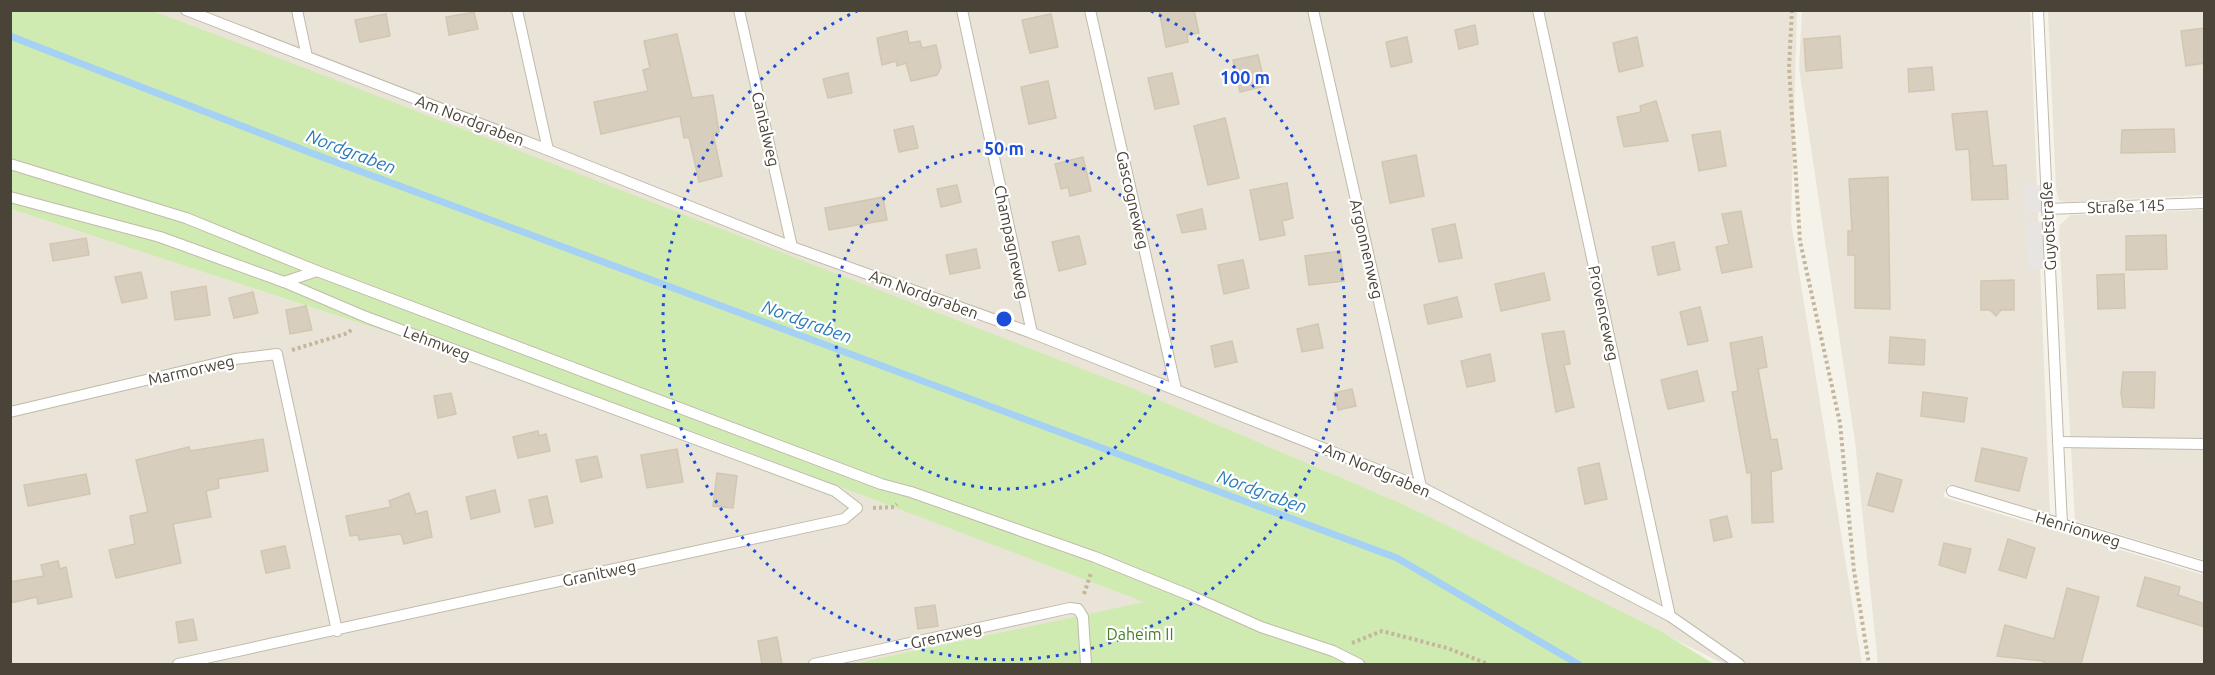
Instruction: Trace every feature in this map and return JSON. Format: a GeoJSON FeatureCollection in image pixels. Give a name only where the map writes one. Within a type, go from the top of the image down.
{"type":"FeatureCollection","features":[{"type":"Feature","properties":{"kind":"lane","name":"Am Nordgraben"},"geometry":{"type":"LineString","coordinates":[[186,10],[792,247],[1032,333],[1421,487],[1670,616],[1738,664]]}},
{"type":"Feature","properties":{"kind":"lane"},"geometry":{"type":"LineString","coordinates":[[297,10],[307,57]]}},
{"type":"Feature","properties":{"kind":"lane"},"geometry":{"type":"LineString","coordinates":[[517,10],[548,150]]}},
{"type":"Feature","properties":{"kind":"lane","name":"Cantalweg"},"geometry":{"type":"LineString","coordinates":[[739,10],[792,247]]}},
{"type":"Feature","properties":{"kind":"lane","name":"Champagneweg"},"geometry":{"type":"LineString","coordinates":[[962,10],[1032,333]]}},
{"type":"Feature","properties":{"kind":"lane","name":"Gascogneweg"},"geometry":{"type":"LineString","coordinates":[[1090,10],[1176,389]]}},
{"type":"Feature","properties":{"kind":"lane","name":"Argonnenweg"},"geometry":{"type":"LineString","coordinates":[[1312,10],[1421,487]]}},
{"type":"Feature","properties":{"kind":"lane","name":"Provenceweg"},"geometry":{"type":"LineString","coordinates":[[1538,10],[1670,616]]}},
{"type":"Feature","properties":{"kind":"lane","name":"Guyotstraße"},"geometry":{"type":"LineString","coordinates":[[2038,10],[2062,525]]}},
{"type":"Feature","properties":{"kind":"lane"},"geometry":{"type":"LineString","coordinates":[[10,164],[186,218],[880,484],[911,492],[1095,557],[1261,627],[1333,651],[1359,664]]}},
{"type":"Feature","properties":{"kind":"lane","name":"Lehmweg"},"geometry":{"type":"LineString","coordinates":[[10,197],[160,237],[284,282],[366,316],[835,491],[857,508]]}},
{"type":"Feature","properties":{"kind":"lane","name":"Straße 145"},"geometry":{"type":"LineString","coordinates":[[2047,209],[2205,203]]}},
{"type":"Feature","properties":{"kind":"lane"},"geometry":{"type":"LineString","coordinates":[[284,282],[317,270]]}},
{"type":"Feature","properties":{"kind":"lane"},"geometry":{"type":"LineString","coordinates":[[277,354],[337,631]]}},
{"type":"Feature","properties":{"kind":"lane","name":"Marmorweg"},"geometry":{"type":"LineString","coordinates":[[10,412],[235,359],[277,354]]}},
{"type":"Feature","properties":{"kind":"lane"},"geometry":{"type":"LineString","coordinates":[[2058,442],[2205,444]]}},
{"type":"Feature","properties":{"kind":"lane","name":"Henrionweg"},"geometry":{"type":"LineString","coordinates":[[1952,491],[2205,567]]}},
{"type":"Feature","properties":{"kind":"lane","name":"Granitweg"},"geometry":{"type":"LineString","coordinates":[[178,664],[844,519],[857,508]]}},
{"type":"Feature","properties":{"kind":"lane","name":"Grenzweg"},"geometry":{"type":"LineString","coordinates":[[814,664],[1070,608],[1078,609]]}},
{"type":"Feature","properties":{"kind":"lane"},"geometry":{"type":"LineString","coordinates":[[1078,609],[1083,617],[1086,664]]}},
{"type":"Feature","properties":{"kind":"path"},"geometry":{"type":"LineString","coordinates":[[1792,10],[1789,67],[1800,241],[1840,423],[1854,571],[1869,664]]}},
{"type":"Feature","properties":{"kind":"path"},"geometry":{"type":"LineString","coordinates":[[277,354],[348,333],[366,316]]}},
{"type":"Feature","properties":{"kind":"path"},"geometry":{"type":"LineString","coordinates":[[1078,609],[1095,557]]}},
{"type":"Feature","properties":{"kind":"path"},"geometry":{"type":"LineString","coordinates":[[1333,651],[1382,631],[1447,648],[1488,664]]}},
{"type":"Feature","properties":{"kind":"shaded area"},"geometry":{"type":"Polygon","coordinates":[[[153,11],[1797,11],[1791,222],[1862,664],[1724,664],[1405,505],[1127,386],[153,11]]]}},
{"type":"Feature","properties":{"kind":"shaded area"},"geometry":{"type":"Polygon","coordinates":[[[1802,11],[2030,11],[2050,515],[1948,484],[1943,497],[2204,575],[2204,664],[1878,664],[1855,441],[1799,68],[1802,11]]]}},
{"type":"Feature","properties":{"kind":"shaded area"},"geometry":{"type":"Polygon","coordinates":[[[2048,11],[2204,11],[2204,195],[2065,202],[2059,200],[2056,189],[2048,11]]]}},
{"type":"Feature","properties":{"kind":"shaded area"},"geometry":{"type":"Polygon","coordinates":[[[2040,185],[2042,212],[2025,214],[2023,186],[2040,185]]]}},
{"type":"Feature","properties":{"kind":"shaded area"},"geometry":{"type":"Polygon","coordinates":[[[11,209],[714,439],[1145,602],[852,664],[11,664],[11,209]]]}},
{"type":"Feature","properties":{"kind":"shaded area"},"geometry":{"type":"Polygon","coordinates":[[[2204,210],[2204,560],[2075,519],[2059,233],[2060,225],[2071,215],[2204,210]]]}},
{"type":"Feature","properties":{"kind":"shaded area"},"geometry":{"type":"Polygon","coordinates":[[[2025,222],[2042,222],[2044,269],[2027,269],[2025,222]]]}},
{"type":"Feature","properties":{"kind":"green space","name":"Daheim II"},"geometry":{"type":"Polygon","coordinates":[[[11,11],[153,11],[336,80],[1127,386],[1405,505],[1659,630],[1714,664],[852,664],[1144,602],[714,439],[11,209],[11,11]]]}},
{"type":"Feature","properties":{"kind":"building"},"geometry":{"type":"Polygon","coordinates":[[[1159,10],[1194,10],[1199,33],[1187,35],[1188,42],[1166,47],[1159,10]]]}},
{"type":"Feature","properties":{"kind":"building"},"geometry":{"type":"Polygon","coordinates":[[[474,12],[478,29],[449,35],[446,17],[474,12]]]}},
{"type":"Feature","properties":{"kind":"building"},"geometry":{"type":"Polygon","coordinates":[[[386,14],[390,36],[360,42],[355,20],[386,14]]]}},
{"type":"Feature","properties":{"kind":"building"},"geometry":{"type":"Polygon","coordinates":[[[1051,14],[1058,47],[1030,53],[1022,20],[1051,14]]]}},
{"type":"Feature","properties":{"kind":"building"},"geometry":{"type":"Polygon","coordinates":[[[1475,25],[1478,44],[1459,49],[1455,30],[1475,25]]]}},
{"type":"Feature","properties":{"kind":"building"},"geometry":{"type":"Polygon","coordinates":[[[2205,28],[2205,63],[2186,66],[2181,31],[2205,28]]]}},
{"type":"Feature","properties":{"kind":"building"},"geometry":{"type":"Polygon","coordinates":[[[907,31],[909,43],[920,41],[922,48],[936,45],[941,67],[937,75],[911,81],[906,63],[897,66],[896,61],[882,65],[877,38],[907,31]]]}},
{"type":"Feature","properties":{"kind":"building"},"geometry":{"type":"Polygon","coordinates":[[[677,34],[692,98],[713,95],[719,132],[713,133],[722,176],[699,182],[689,137],[684,138],[680,116],[601,134],[594,102],[648,91],[643,70],[650,68],[644,41],[677,34]]]}},
{"type":"Feature","properties":{"kind":"building"},"geometry":{"type":"Polygon","coordinates":[[[1840,36],[1842,68],[1806,71],[1804,39],[1840,36]]]}},
{"type":"Feature","properties":{"kind":"building"},"geometry":{"type":"Polygon","coordinates":[[[1407,37],[1412,62],[1391,67],[1386,42],[1407,37]]]}},
{"type":"Feature","properties":{"kind":"building"},"geometry":{"type":"Polygon","coordinates":[[[1637,37],[1643,66],[1619,72],[1613,43],[1637,37]]]}},
{"type":"Feature","properties":{"kind":"building"},"geometry":{"type":"Polygon","coordinates":[[[1258,55],[1265,86],[1240,92],[1233,60],[1258,55]]]}},
{"type":"Feature","properties":{"kind":"building"},"geometry":{"type":"Polygon","coordinates":[[[1932,67],[1934,90],[1909,92],[1908,69],[1932,67]]]}},
{"type":"Feature","properties":{"kind":"building"},"geometry":{"type":"Polygon","coordinates":[[[848,73],[852,93],[828,98],[823,79],[848,73]]]}},
{"type":"Feature","properties":{"kind":"building"},"geometry":{"type":"Polygon","coordinates":[[[1172,73],[1179,104],[1155,109],[1148,78],[1172,73]]]}},
{"type":"Feature","properties":{"kind":"building"},"geometry":{"type":"Polygon","coordinates":[[[1048,81],[1056,118],[1029,124],[1021,87],[1048,81]]]}},
{"type":"Feature","properties":{"kind":"building"},"geometry":{"type":"Polygon","coordinates":[[[1656,101],[1668,141],[1624,147],[1617,117],[1641,112],[1640,106],[1656,101]]]}},
{"type":"Feature","properties":{"kind":"building"},"geometry":{"type":"Polygon","coordinates":[[[1987,111],[1993,166],[2006,165],[2008,199],[1972,200],[1969,149],[1956,150],[1952,114],[1987,111]]]}},
{"type":"Feature","properties":{"kind":"building"},"geometry":{"type":"Polygon","coordinates":[[[1225,118],[1239,178],[1208,185],[1194,126],[1225,118]]]}},
{"type":"Feature","properties":{"kind":"building"},"geometry":{"type":"Polygon","coordinates":[[[913,126],[918,148],[899,152],[894,130],[913,126]]]}},
{"type":"Feature","properties":{"kind":"building"},"geometry":{"type":"Polygon","coordinates":[[[2174,129],[2175,152],[2121,153],[2122,130],[2174,129]]]}},
{"type":"Feature","properties":{"kind":"building"},"geometry":{"type":"Polygon","coordinates":[[[1720,131],[1726,166],[1699,171],[1692,135],[1720,131]]]}},
{"type":"Feature","properties":{"kind":"building"},"geometry":{"type":"Polygon","coordinates":[[[1416,155],[1424,196],[1390,203],[1382,162],[1416,155]]]}},
{"type":"Feature","properties":{"kind":"building"},"geometry":{"type":"Polygon","coordinates":[[[1083,157],[1091,191],[1070,196],[1068,187],[1061,189],[1055,164],[1083,157]]]}},
{"type":"Feature","properties":{"kind":"building"},"geometry":{"type":"Polygon","coordinates":[[[1888,177],[1890,309],[1855,308],[1855,255],[1848,255],[1848,231],[1852,231],[1849,179],[1888,177]]]}},
{"type":"Feature","properties":{"kind":"building"},"geometry":{"type":"Polygon","coordinates":[[[1287,183],[1293,218],[1282,221],[1285,235],[1260,240],[1250,190],[1287,183]]]}},
{"type":"Feature","properties":{"kind":"building"},"geometry":{"type":"Polygon","coordinates":[[[957,185],[961,202],[941,207],[937,189],[957,185]]]}},
{"type":"Feature","properties":{"kind":"building"},"geometry":{"type":"Polygon","coordinates":[[[883,197],[887,220],[829,230],[825,208],[883,197]]]}},
{"type":"Feature","properties":{"kind":"building"},"geometry":{"type":"Polygon","coordinates":[[[1202,209],[1206,229],[1182,233],[1177,215],[1202,209]]]}},
{"type":"Feature","properties":{"kind":"building"},"geometry":{"type":"Polygon","coordinates":[[[1741,211],[1752,267],[1722,273],[1716,247],[1729,244],[1722,214],[1741,211]]]}},
{"type":"Feature","properties":{"kind":"building"},"geometry":{"type":"Polygon","coordinates":[[[1455,224],[1462,258],[1439,262],[1432,229],[1455,224]]]}},
{"type":"Feature","properties":{"kind":"building"},"geometry":{"type":"Polygon","coordinates":[[[2166,235],[2167,269],[2126,270],[2126,236],[2166,235]]]}},
{"type":"Feature","properties":{"kind":"building"},"geometry":{"type":"Polygon","coordinates":[[[1079,236],[1086,264],[1059,271],[1052,242],[1079,236]]]}},
{"type":"Feature","properties":{"kind":"building"},"geometry":{"type":"Polygon","coordinates":[[[86,238],[89,255],[53,261],[50,244],[86,238]]]}},
{"type":"Feature","properties":{"kind":"building"},"geometry":{"type":"Polygon","coordinates":[[[1674,242],[1680,270],[1658,275],[1652,247],[1674,242]]]}},
{"type":"Feature","properties":{"kind":"building"},"geometry":{"type":"Polygon","coordinates":[[[976,249],[980,268],[950,274],[946,255],[976,249]]]}},
{"type":"Feature","properties":{"kind":"building"},"geometry":{"type":"Polygon","coordinates":[[[1340,251],[1344,281],[1309,285],[1305,256],[1340,251]]]}},
{"type":"Feature","properties":{"kind":"building"},"geometry":{"type":"Polygon","coordinates":[[[1243,260],[1249,288],[1224,294],[1218,265],[1243,260]]]}},
{"type":"Feature","properties":{"kind":"building"},"geometry":{"type":"Polygon","coordinates":[[[141,272],[147,298],[122,303],[115,277],[141,272]]]}},
{"type":"Feature","properties":{"kind":"building"},"geometry":{"type":"Polygon","coordinates":[[[1544,273],[1550,300],[1501,311],[1495,284],[1544,273]]]}},
{"type":"Feature","properties":{"kind":"building"},"geometry":{"type":"Polygon","coordinates":[[[2124,274],[2125,308],[2098,309],[2097,275],[2124,274]]]}},
{"type":"Feature","properties":{"kind":"building"},"geometry":{"type":"Polygon","coordinates":[[[2014,280],[2014,310],[2001,310],[1996,316],[1990,310],[1981,310],[1981,281],[2014,280]]]}},
{"type":"Feature","properties":{"kind":"building"},"geometry":{"type":"Polygon","coordinates":[[[206,286],[210,315],[175,320],[171,292],[206,286]]]}},
{"type":"Feature","properties":{"kind":"building"},"geometry":{"type":"Polygon","coordinates":[[[253,292],[258,313],[234,318],[229,298],[253,292]]]}},
{"type":"Feature","properties":{"kind":"building"},"geometry":{"type":"Polygon","coordinates":[[[1457,297],[1462,317],[1428,324],[1424,305],[1457,297]]]}},
{"type":"Feature","properties":{"kind":"building"},"geometry":{"type":"Polygon","coordinates":[[[306,306],[312,330],[290,334],[286,310],[306,306]]]}},
{"type":"Feature","properties":{"kind":"building"},"geometry":{"type":"Polygon","coordinates":[[[1700,307],[1708,341],[1688,345],[1680,312],[1700,307]]]}},
{"type":"Feature","properties":{"kind":"building"},"geometry":{"type":"Polygon","coordinates":[[[1318,324],[1323,348],[1302,352],[1297,329],[1318,324]]]}},
{"type":"Feature","properties":{"kind":"building"},"geometry":{"type":"Polygon","coordinates":[[[1564,331],[1570,364],[1564,365],[1574,407],[1556,412],[1542,334],[1564,331]]]}},
{"type":"Feature","properties":{"kind":"building"},"geometry":{"type":"Polygon","coordinates":[[[1762,337],[1767,367],[1758,369],[1771,440],[1777,439],[1782,469],[1771,472],[1773,522],[1752,523],[1751,472],[1747,473],[1732,392],[1738,391],[1730,343],[1762,337]]]}},
{"type":"Feature","properties":{"kind":"building"},"geometry":{"type":"Polygon","coordinates":[[[1890,337],[1925,340],[1924,365],[1889,363],[1890,337]]]}},
{"type":"Feature","properties":{"kind":"building"},"geometry":{"type":"Polygon","coordinates":[[[1232,341],[1237,362],[1215,367],[1211,346],[1232,341]]]}},
{"type":"Feature","properties":{"kind":"building"},"geometry":{"type":"Polygon","coordinates":[[[1490,354],[1495,381],[1467,387],[1461,361],[1490,354]]]}},
{"type":"Feature","properties":{"kind":"building"},"geometry":{"type":"Polygon","coordinates":[[[1697,371],[1704,401],[1668,409],[1661,380],[1697,371]]]}},
{"type":"Feature","properties":{"kind":"building"},"geometry":{"type":"Polygon","coordinates":[[[2123,372],[2155,372],[2154,408],[2123,407],[2121,393],[2123,372]]]}},
{"type":"Feature","properties":{"kind":"building"},"geometry":{"type":"Polygon","coordinates":[[[1352,389],[1356,406],[1338,410],[1334,393],[1352,389]]]}},
{"type":"Feature","properties":{"kind":"building"},"geometry":{"type":"Polygon","coordinates":[[[1923,392],[1967,398],[1964,422],[1921,416],[1923,392]]]}},
{"type":"Feature","properties":{"kind":"building"},"geometry":{"type":"Polygon","coordinates":[[[451,393],[456,414],[438,418],[434,396],[451,393]]]}},
{"type":"Feature","properties":{"kind":"building"},"geometry":{"type":"Polygon","coordinates":[[[538,431],[539,436],[546,434],[550,451],[518,458],[513,437],[538,431]]]}},
{"type":"Feature","properties":{"kind":"building"},"geometry":{"type":"Polygon","coordinates":[[[263,439],[268,471],[218,479],[219,488],[206,491],[211,517],[173,524],[181,563],[116,578],[109,550],[135,544],[130,516],[148,512],[136,460],[189,447],[190,451],[263,439]]]}},
{"type":"Feature","properties":{"kind":"building"},"geometry":{"type":"Polygon","coordinates":[[[1982,448],[2027,458],[2019,491],[1975,481],[1982,448]]]}},
{"type":"Feature","properties":{"kind":"building"},"geometry":{"type":"Polygon","coordinates":[[[677,449],[683,482],[647,488],[641,455],[677,449]]]}},
{"type":"Feature","properties":{"kind":"building"},"geometry":{"type":"Polygon","coordinates":[[[597,456],[602,477],[581,482],[576,460],[597,456]]]}},
{"type":"Feature","properties":{"kind":"building"},"geometry":{"type":"Polygon","coordinates":[[[1599,463],[1607,499],[1585,504],[1578,468],[1599,463]]]}},
{"type":"Feature","properties":{"kind":"building"},"geometry":{"type":"Polygon","coordinates":[[[717,473],[737,476],[733,508],[713,506],[717,473]]]}},
{"type":"Feature","properties":{"kind":"building"},"geometry":{"type":"Polygon","coordinates":[[[1877,473],[1902,480],[1893,512],[1868,505],[1877,473]]]}},
{"type":"Feature","properties":{"kind":"building"},"geometry":{"type":"Polygon","coordinates":[[[86,474],[90,494],[28,506],[24,485],[86,474]]]}},
{"type":"Feature","properties":{"kind":"building"},"geometry":{"type":"Polygon","coordinates":[[[495,490],[500,512],[471,519],[466,497],[495,490]]]}},
{"type":"Feature","properties":{"kind":"building"},"geometry":{"type":"Polygon","coordinates":[[[409,493],[416,514],[427,511],[432,537],[404,544],[401,534],[359,540],[358,535],[350,536],[346,516],[391,507],[389,501],[409,493]]]}},
{"type":"Feature","properties":{"kind":"building"},"geometry":{"type":"Polygon","coordinates":[[[547,496],[553,523],[535,527],[529,500],[547,496]]]}},
{"type":"Feature","properties":{"kind":"building"},"geometry":{"type":"Polygon","coordinates":[[[1727,516],[1732,537],[1714,541],[1710,520],[1727,516]]]}},
{"type":"Feature","properties":{"kind":"building"},"geometry":{"type":"Polygon","coordinates":[[[2008,539],[2035,548],[2026,578],[1999,570],[2008,539]]]}},
{"type":"Feature","properties":{"kind":"building"},"geometry":{"type":"Polygon","coordinates":[[[1944,543],[1971,549],[1965,573],[1939,565],[1944,543]]]}},
{"type":"Feature","properties":{"kind":"building"},"geometry":{"type":"Polygon","coordinates":[[[285,546],[290,568],[266,573],[261,551],[285,546]]]}},
{"type":"Feature","properties":{"kind":"building"},"geometry":{"type":"Polygon","coordinates":[[[58,561],[60,569],[66,567],[72,597],[38,604],[37,597],[10,603],[10,582],[44,576],[41,565],[58,561]]]}},
{"type":"Feature","properties":{"kind":"building"},"geometry":{"type":"Polygon","coordinates":[[[2145,577],[2180,587],[2178,595],[2205,604],[2205,627],[2137,606],[2145,577]]]}},
{"type":"Feature","properties":{"kind":"building"},"geometry":{"type":"Polygon","coordinates":[[[2067,588],[2099,597],[2081,664],[2043,664],[2044,661],[1997,656],[2005,625],[2054,639],[2067,588]]]}},
{"type":"Feature","properties":{"kind":"building"},"geometry":{"type":"Polygon","coordinates":[[[935,605],[938,626],[918,629],[915,608],[935,605]]]}},
{"type":"Feature","properties":{"kind":"building"},"geometry":{"type":"Polygon","coordinates":[[[193,619],[197,640],[179,643],[176,622],[193,619]]]}},
{"type":"Feature","properties":{"kind":"building"},"geometry":{"type":"Polygon","coordinates":[[[777,637],[782,664],[762,664],[758,641],[777,637]]]}},
{"type":"Feature","properties":{"kind":"waterway","name":"Nordgraben"},"geometry":{"type":"LineString","coordinates":[[10,36],[314,154],[1397,558],[1578,664]]}}]}
